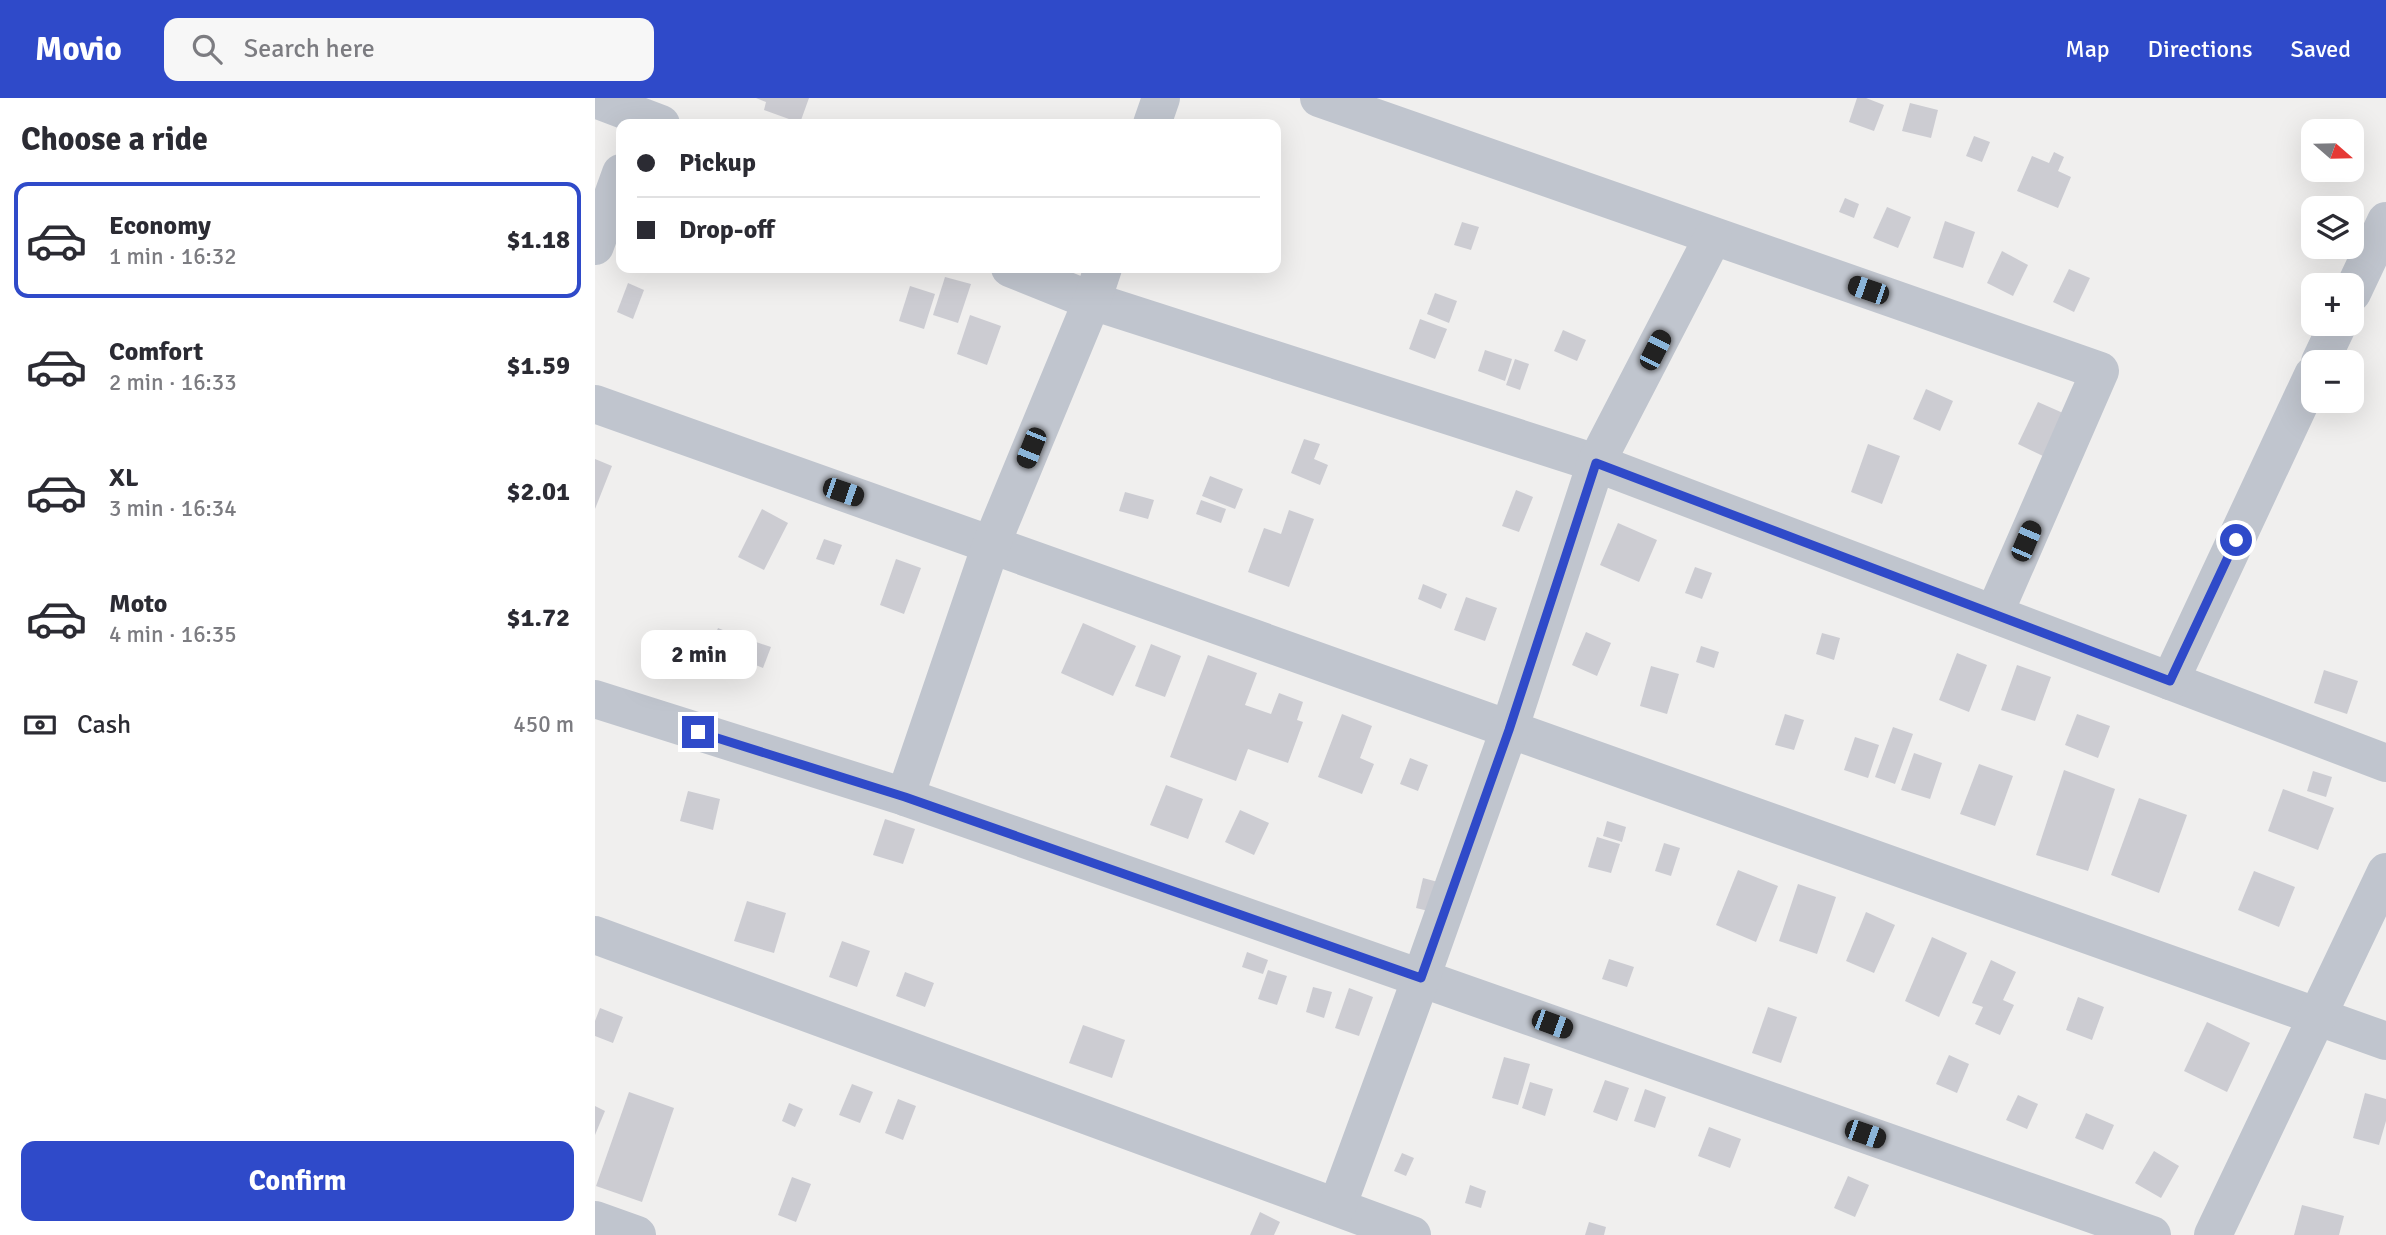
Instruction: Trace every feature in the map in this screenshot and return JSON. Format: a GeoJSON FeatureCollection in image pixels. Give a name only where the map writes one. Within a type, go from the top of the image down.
{"type":"FeatureCollection","features":[{"type":"Feature","properties":{"kind":"street"},"geometry":{"type":"LineString","coordinates":[[1154,119],[1161,98]]}},
{"type":"Feature","properties":{"kind":"street"},"geometry":{"type":"LineString","coordinates":[[1319,98],[2100,370],[1994,614]]}},
{"type":"Feature","properties":{"kind":"street"},"geometry":{"type":"LineString","coordinates":[[595,99],[647,116]]}},
{"type":"Feature","properties":{"kind":"street"},"geometry":{"type":"LineString","coordinates":[[595,246],[616,187]]}},
{"type":"Feature","properties":{"kind":"street"},"geometry":{"type":"LineString","coordinates":[[2361,273],[2386,221]]}},
{"type":"Feature","properties":{"kind":"street"},"geometry":{"type":"LineString","coordinates":[[1337,1207],[1509,730],[1596,463],[1713,237]]}},
{"type":"Feature","properties":{"kind":"street"},"geometry":{"type":"LineString","coordinates":[[1036,273],[1098,285],[1596,463],[2386,763]]}},
{"type":"Feature","properties":{"kind":"street"},"geometry":{"type":"LineString","coordinates":[[905,797],[991,545],[1098,285]]}},
{"type":"Feature","properties":{"kind":"street"},"geometry":{"type":"LineString","coordinates":[[2170,681],[2301,401]]}},
{"type":"Feature","properties":{"kind":"street"},"geometry":{"type":"LineString","coordinates":[[595,404],[2386,1041]]}},
{"type":"Feature","properties":{"kind":"street"},"geometry":{"type":"LineString","coordinates":[[595,699],[905,797],[2152,1235]]}},
{"type":"Feature","properties":{"kind":"street"},"geometry":{"type":"LineString","coordinates":[[2213,1235],[2386,872]]}},
{"type":"Feature","properties":{"kind":"street"},"geometry":{"type":"LineString","coordinates":[[595,935],[1412,1235]]}},
{"type":"Feature","properties":{"kind":"street"},"geometry":{"type":"LineString","coordinates":[[595,1220],[637,1235]]}},
{"type":"Feature","properties":{"kind":"building"},"geometry":{"type":"Polygon","coordinates":[[[756,98],[809,98],[801,119],[789,119],[764,110],[766,102],[756,98]]]}},
{"type":"Feature","properties":{"kind":"building"},"geometry":{"type":"Polygon","coordinates":[[[1857,98],[1866,98],[1884,105],[1874,131],[1849,122],[1857,98]]]}},
{"type":"Feature","properties":{"kind":"building"},"geometry":{"type":"Polygon","coordinates":[[[1910,103],[1938,110],[1931,138],[1902,131],[1910,103]]]}},
{"type":"Feature","properties":{"kind":"building"},"geometry":{"type":"Polygon","coordinates":[[[1974,136],[1990,142],[1982,162],[1966,156],[1974,136]]]}},
{"type":"Feature","properties":{"kind":"building"},"geometry":{"type":"Polygon","coordinates":[[[2054,152],[2064,157],[2058,171],[2071,177],[2058,208],[2017,191],[2032,156],[2049,163],[2054,152]]]}},
{"type":"Feature","properties":{"kind":"building"},"geometry":{"type":"Polygon","coordinates":[[[1845,198],[1859,204],[1854,218],[1839,212],[1845,198]]]}},
{"type":"Feature","properties":{"kind":"building"},"geometry":{"type":"Polygon","coordinates":[[[1887,207],[1911,217],[1898,248],[1873,238],[1887,207]]]}},
{"type":"Feature","properties":{"kind":"building"},"geometry":{"type":"Polygon","coordinates":[[[1945,221],[1975,232],[1963,268],[1933,258],[1945,221]]]}},
{"type":"Feature","properties":{"kind":"building"},"geometry":{"type":"Polygon","coordinates":[[[1462,222],[1479,227],[1471,250],[1454,245],[1462,222]]]}},
{"type":"Feature","properties":{"kind":"building"},"geometry":{"type":"Polygon","coordinates":[[[2002,251],[2028,265],[2013,296],[1987,283],[2002,251]]]}},
{"type":"Feature","properties":{"kind":"building"},"geometry":{"type":"Polygon","coordinates":[[[2069,269],[2090,278],[2074,312],[2053,302],[2069,269]]]}},
{"type":"Feature","properties":{"kind":"building"},"geometry":{"type":"Polygon","coordinates":[[[945,277],[971,284],[958,323],[933,315],[945,277]]]}},
{"type":"Feature","properties":{"kind":"building"},"geometry":{"type":"Polygon","coordinates":[[[628,283],[644,290],[633,319],[617,312],[628,283]]]}},
{"type":"Feature","properties":{"kind":"building"},"geometry":{"type":"Polygon","coordinates":[[[910,286],[935,294],[924,329],[899,321],[910,286]]]}},
{"type":"Feature","properties":{"kind":"building"},"geometry":{"type":"Polygon","coordinates":[[[1435,293],[1457,301],[1449,323],[1427,314],[1435,293]]]}},
{"type":"Feature","properties":{"kind":"building"},"geometry":{"type":"Polygon","coordinates":[[[970,315],[1001,326],[987,365],[957,354],[970,315]]]}},
{"type":"Feature","properties":{"kind":"building"},"geometry":{"type":"Polygon","coordinates":[[[1420,319],[1447,329],[1435,359],[1409,349],[1420,319]]]}},
{"type":"Feature","properties":{"kind":"building"},"geometry":{"type":"Polygon","coordinates":[[[1563,330],[1586,340],[1577,361],[1554,351],[1563,330]]]}},
{"type":"Feature","properties":{"kind":"building"},"geometry":{"type":"Polygon","coordinates":[[[1485,350],[1512,359],[1505,381],[1478,371],[1485,350]]]}},
{"type":"Feature","properties":{"kind":"building"},"geometry":{"type":"Polygon","coordinates":[[[1515,359],[1529,364],[1520,390],[1506,385],[1515,359]]]}},
{"type":"Feature","properties":{"kind":"building"},"geometry":{"type":"Polygon","coordinates":[[[1926,389],[1953,401],[1940,431],[1913,419],[1926,389]]]}},
{"type":"Feature","properties":{"kind":"building"},"geometry":{"type":"Polygon","coordinates":[[[2038,402],[2063,413],[2043,456],[2018,444],[2038,402]]]}},
{"type":"Feature","properties":{"kind":"building"},"geometry":{"type":"Polygon","coordinates":[[[1304,439],[1320,444],[1314,459],[1328,465],[1320,485],[1291,473],[1304,439]]]}},
{"type":"Feature","properties":{"kind":"building"},"geometry":{"type":"Polygon","coordinates":[[[1868,444],[1900,456],[1882,504],[1851,492],[1868,444]]]}},
{"type":"Feature","properties":{"kind":"building"},"geometry":{"type":"Polygon","coordinates":[[[595,459],[612,466],[595,509],[595,459]]]}},
{"type":"Feature","properties":{"kind":"building"},"geometry":{"type":"Polygon","coordinates":[[[1210,476],[1243,489],[1235,509],[1202,496],[1210,476]]]}},
{"type":"Feature","properties":{"kind":"building"},"geometry":{"type":"Polygon","coordinates":[[[1516,490],[1533,497],[1519,532],[1502,526],[1516,490]]]}},
{"type":"Feature","properties":{"kind":"building"},"geometry":{"type":"Polygon","coordinates":[[[1125,492],[1154,500],[1148,519],[1119,511],[1125,492]]]}},
{"type":"Feature","properties":{"kind":"building"},"geometry":{"type":"Polygon","coordinates":[[[1201,500],[1226,509],[1221,523],[1196,514],[1201,500]]]}},
{"type":"Feature","properties":{"kind":"building"},"geometry":{"type":"Polygon","coordinates":[[[762,509],[788,523],[764,570],[738,557],[762,509]]]}},
{"type":"Feature","properties":{"kind":"building"},"geometry":{"type":"Polygon","coordinates":[[[1289,510],[1314,519],[1289,587],[1248,572],[1264,528],[1281,534],[1289,510]]]}},
{"type":"Feature","properties":{"kind":"building"},"geometry":{"type":"Polygon","coordinates":[[[1618,523],[1657,540],[1639,582],[1600,565],[1618,523]]]}},
{"type":"Feature","properties":{"kind":"building"},"geometry":{"type":"Polygon","coordinates":[[[824,539],[842,545],[834,565],[816,559],[824,539]]]}},
{"type":"Feature","properties":{"kind":"building"},"geometry":{"type":"Polygon","coordinates":[[[896,559],[921,568],[904,614],[880,605],[896,559]]]}},
{"type":"Feature","properties":{"kind":"building"},"geometry":{"type":"Polygon","coordinates":[[[1695,567],[1712,573],[1702,599],[1685,593],[1695,567]]]}},
{"type":"Feature","properties":{"kind":"building"},"geometry":{"type":"Polygon","coordinates":[[[1423,584],[1447,594],[1441,609],[1418,599],[1423,584]]]}},
{"type":"Feature","properties":{"kind":"building"},"geometry":{"type":"Polygon","coordinates":[[[1466,597],[1497,608],[1485,641],[1454,630],[1466,597]]]}},
{"type":"Feature","properties":{"kind":"building"},"geometry":{"type":"Polygon","coordinates":[[[1083,623],[1136,646],[1113,696],[1061,673],[1083,623]]]}},
{"type":"Feature","properties":{"kind":"building"},"geometry":{"type":"Polygon","coordinates":[[[718,628],[742,638],[725,677],[702,668],[718,628]]]}},
{"type":"Feature","properties":{"kind":"building"},"geometry":{"type":"Polygon","coordinates":[[[1586,632],[1611,643],[1597,676],[1572,665],[1586,632]]]}},
{"type":"Feature","properties":{"kind":"building"},"geometry":{"type":"Polygon","coordinates":[[[1822,633],[1840,638],[1834,660],[1816,654],[1822,633]]]}},
{"type":"Feature","properties":{"kind":"building"},"geometry":{"type":"Polygon","coordinates":[[[756,642],[771,647],[763,668],[748,662],[756,642]]]}},
{"type":"Feature","properties":{"kind":"building"},"geometry":{"type":"Polygon","coordinates":[[[1151,644],[1181,656],[1165,697],[1135,686],[1151,644]]]}},
{"type":"Feature","properties":{"kind":"building"},"geometry":{"type":"Polygon","coordinates":[[[1701,646],[1719,652],[1714,668],[1696,662],[1701,646]]]}},
{"type":"Feature","properties":{"kind":"building"},"geometry":{"type":"Polygon","coordinates":[[[1957,653],[1987,665],[1969,712],[1939,700],[1957,653]]]}},
{"type":"Feature","properties":{"kind":"building"},"geometry":{"type":"Polygon","coordinates":[[[1208,655],[1257,673],[1245,705],[1271,714],[1279,693],[1303,702],[1297,720],[1303,722],[1288,763],[1248,749],[1236,781],[1170,757],[1208,655]]]}},
{"type":"Feature","properties":{"kind":"building"},"geometry":{"type":"Polygon","coordinates":[[[2017,665],[2051,677],[2035,721],[2001,710],[2017,665]]]}},
{"type":"Feature","properties":{"kind":"building"},"geometry":{"type":"Polygon","coordinates":[[[1651,666],[1679,674],[1667,714],[1640,706],[1651,666]]]}},
{"type":"Feature","properties":{"kind":"building"},"geometry":{"type":"Polygon","coordinates":[[[2324,670],[2358,681],[2347,714],[2314,703],[2324,670]]]}},
{"type":"Feature","properties":{"kind":"building"},"geometry":{"type":"Polygon","coordinates":[[[1342,714],[1372,726],[1360,758],[1374,764],[1362,794],[1318,777],[1342,714]]]}},
{"type":"Feature","properties":{"kind":"building"},"geometry":{"type":"Polygon","coordinates":[[[1785,714],[1804,720],[1794,750],[1775,745],[1785,714]]]}},
{"type":"Feature","properties":{"kind":"building"},"geometry":{"type":"Polygon","coordinates":[[[2077,714],[2110,726],[2098,758],[2065,745],[2077,714]]]}},
{"type":"Feature","properties":{"kind":"building"},"geometry":{"type":"Polygon","coordinates":[[[1893,727],[1913,734],[1895,784],[1875,777],[1893,727]]]}},
{"type":"Feature","properties":{"kind":"building"},"geometry":{"type":"Polygon","coordinates":[[[1855,737],[1879,745],[1868,778],[1844,770],[1855,737]]]}},
{"type":"Feature","properties":{"kind":"building"},"geometry":{"type":"Polygon","coordinates":[[[1914,753],[1942,763],[1930,799],[1901,790],[1914,753]]]}},
{"type":"Feature","properties":{"kind":"building"},"geometry":{"type":"Polygon","coordinates":[[[1410,758],[1428,765],[1418,791],[1400,784],[1410,758]]]}},
{"type":"Feature","properties":{"kind":"building"},"geometry":{"type":"Polygon","coordinates":[[[1979,764],[2013,776],[1995,826],[1960,814],[1979,764]]]}},
{"type":"Feature","properties":{"kind":"building"},"geometry":{"type":"Polygon","coordinates":[[[2064,770],[2115,789],[2088,871],[2036,855],[2064,770]]]}},
{"type":"Feature","properties":{"kind":"building"},"geometry":{"type":"Polygon","coordinates":[[[2313,771],[2332,777],[2326,797],[2307,791],[2313,771]]]}},
{"type":"Feature","properties":{"kind":"building"},"geometry":{"type":"Polygon","coordinates":[[[1166,785],[1203,799],[1188,839],[1150,825],[1166,785]]]}},
{"type":"Feature","properties":{"kind":"building"},"geometry":{"type":"Polygon","coordinates":[[[2283,789],[2334,808],[2318,850],[2268,831],[2283,789]]]}},
{"type":"Feature","properties":{"kind":"building"},"geometry":{"type":"Polygon","coordinates":[[[688,791],[720,799],[713,830],[680,821],[688,791]]]}},
{"type":"Feature","properties":{"kind":"building"},"geometry":{"type":"Polygon","coordinates":[[[2139,798],[2187,815],[2159,893],[2111,875],[2139,798]]]}},
{"type":"Feature","properties":{"kind":"building"},"geometry":{"type":"Polygon","coordinates":[[[1240,810],[1269,823],[1254,855],[1225,842],[1240,810]]]}},
{"type":"Feature","properties":{"kind":"building"},"geometry":{"type":"Polygon","coordinates":[[[885,819],[915,829],[903,864],[873,855],[885,819]]]}},
{"type":"Feature","properties":{"kind":"building"},"geometry":{"type":"Polygon","coordinates":[[[1607,821],[1626,827],[1622,842],[1603,836],[1607,821]]]}},
{"type":"Feature","properties":{"kind":"building"},"geometry":{"type":"Polygon","coordinates":[[[1597,837],[1620,844],[1611,873],[1588,867],[1597,837]]]}},
{"type":"Feature","properties":{"kind":"building"},"geometry":{"type":"Polygon","coordinates":[[[1664,843],[1680,848],[1671,876],[1655,871],[1664,843]]]}},
{"type":"Feature","properties":{"kind":"building"},"geometry":{"type":"Polygon","coordinates":[[[1738,870],[1778,886],[1756,942],[1716,925],[1738,870]]]}},
{"type":"Feature","properties":{"kind":"building"},"geometry":{"type":"Polygon","coordinates":[[[2254,871],[2295,887],[2279,927],[2238,910],[2254,871]]]}},
{"type":"Feature","properties":{"kind":"building"},"geometry":{"type":"Polygon","coordinates":[[[1423,878],[1453,886],[1445,915],[1416,908],[1423,878]]]}},
{"type":"Feature","properties":{"kind":"building"},"geometry":{"type":"Polygon","coordinates":[[[1798,884],[1836,897],[1817,954],[1779,941],[1798,884]]]}},
{"type":"Feature","properties":{"kind":"building"},"geometry":{"type":"Polygon","coordinates":[[[747,901],[786,913],[774,953],[734,941],[747,901]]]}},
{"type":"Feature","properties":{"kind":"building"},"geometry":{"type":"Polygon","coordinates":[[[1866,912],[1895,925],[1874,973],[1846,961],[1866,912]]]}},
{"type":"Feature","properties":{"kind":"building"},"geometry":{"type":"Polygon","coordinates":[[[1932,937],[1967,953],[1939,1017],[1905,1001],[1932,937]]]}},
{"type":"Feature","properties":{"kind":"building"},"geometry":{"type":"Polygon","coordinates":[[[842,941],[870,951],[857,987],[829,977],[842,941]]]}},
{"type":"Feature","properties":{"kind":"building"},"geometry":{"type":"Polygon","coordinates":[[[1247,952],[1268,960],[1263,974],[1242,967],[1247,952]]]}},
{"type":"Feature","properties":{"kind":"building"},"geometry":{"type":"Polygon","coordinates":[[[1609,959],[1634,967],[1627,987],[1602,979],[1609,959]]]}},
{"type":"Feature","properties":{"kind":"building"},"geometry":{"type":"Polygon","coordinates":[[[1991,960],[2016,972],[2003,1000],[2014,1005],[2000,1035],[1975,1024],[1983,1007],[1972,1003],[1991,960]]]}},
{"type":"Feature","properties":{"kind":"building"},"geometry":{"type":"Polygon","coordinates":[[[1268,970],[1287,976],[1277,1005],[1258,999],[1268,970]]]}},
{"type":"Feature","properties":{"kind":"building"},"geometry":{"type":"Polygon","coordinates":[[[905,972],[934,983],[925,1007],[896,996],[905,972]]]}},
{"type":"Feature","properties":{"kind":"building"},"geometry":{"type":"Polygon","coordinates":[[[1313,987],[1332,992],[1324,1018],[1306,1012],[1313,987]]]}},
{"type":"Feature","properties":{"kind":"building"},"geometry":{"type":"Polygon","coordinates":[[[1349,988],[1373,997],[1359,1036],[1335,1028],[1349,988]]]}},
{"type":"Feature","properties":{"kind":"building"},"geometry":{"type":"Polygon","coordinates":[[[2078,997],[2104,1007],[2092,1040],[2066,1030],[2078,997]]]}},
{"type":"Feature","properties":{"kind":"building"},"geometry":{"type":"Polygon","coordinates":[[[1768,1007],[1797,1017],[1781,1063],[1752,1053],[1768,1007]]]}},
{"type":"Feature","properties":{"kind":"building"},"geometry":{"type":"Polygon","coordinates":[[[600,1008],[623,1017],[613,1043],[595,1036],[595,1021],[600,1008]]]}},
{"type":"Feature","properties":{"kind":"building"},"geometry":{"type":"Polygon","coordinates":[[[2207,1022],[2250,1043],[2227,1092],[2184,1071],[2207,1022]]]}},
{"type":"Feature","properties":{"kind":"building"},"geometry":{"type":"Polygon","coordinates":[[[1083,1025],[1125,1040],[1112,1078],[1069,1063],[1083,1025]]]}},
{"type":"Feature","properties":{"kind":"building"},"geometry":{"type":"Polygon","coordinates":[[[1949,1055],[1969,1064],[1957,1093],[1936,1084],[1949,1055]]]}},
{"type":"Feature","properties":{"kind":"building"},"geometry":{"type":"Polygon","coordinates":[[[1504,1057],[1530,1064],[1518,1105],[1492,1098],[1504,1057]]]}},
{"type":"Feature","properties":{"kind":"building"},"geometry":{"type":"Polygon","coordinates":[[[1605,1080],[1629,1088],[1617,1121],[1593,1112],[1605,1080]]]}},
{"type":"Feature","properties":{"kind":"building"},"geometry":{"type":"Polygon","coordinates":[[[1530,1082],[1553,1089],[1545,1116],[1522,1108],[1530,1082]]]}},
{"type":"Feature","properties":{"kind":"building"},"geometry":{"type":"Polygon","coordinates":[[[852,1084],[873,1092],[860,1123],[839,1115],[852,1084]]]}},
{"type":"Feature","properties":{"kind":"building"},"geometry":{"type":"Polygon","coordinates":[[[1645,1089],[1666,1097],[1655,1128],[1634,1121],[1645,1089]]]}},
{"type":"Feature","properties":{"kind":"building"},"geometry":{"type":"Polygon","coordinates":[[[629,1092],[674,1108],[642,1202],[596,1186],[629,1092]]]}},
{"type":"Feature","properties":{"kind":"building"},"geometry":{"type":"Polygon","coordinates":[[[2365,1093],[2386,1099],[2386,1121],[2379,1145],[2353,1138],[2365,1093]]]}},
{"type":"Feature","properties":{"kind":"building"},"geometry":{"type":"Polygon","coordinates":[[[2018,1095],[2038,1104],[2027,1129],[2006,1120],[2018,1095]]]}},
{"type":"Feature","properties":{"kind":"building"},"geometry":{"type":"Polygon","coordinates":[[[898,1099],[916,1106],[903,1140],[885,1133],[898,1099]]]}},
{"type":"Feature","properties":{"kind":"building"},"geometry":{"type":"Polygon","coordinates":[[[789,1103],[803,1109],[795,1127],[782,1121],[789,1103]]]}},
{"type":"Feature","properties":{"kind":"building"},"geometry":{"type":"Polygon","coordinates":[[[595,1106],[605,1111],[595,1135],[595,1106]]]}},
{"type":"Feature","properties":{"kind":"building"},"geometry":{"type":"Polygon","coordinates":[[[2086,1113],[2114,1125],[2103,1150],[2075,1138],[2086,1113]]]}},
{"type":"Feature","properties":{"kind":"building"},"geometry":{"type":"Polygon","coordinates":[[[1709,1127],[1741,1139],[1730,1168],[1698,1156],[1709,1127]]]}},
{"type":"Feature","properties":{"kind":"building"},"geometry":{"type":"Polygon","coordinates":[[[2154,1151],[2179,1166],[2161,1198],[2135,1183],[2154,1151]]]}},
{"type":"Feature","properties":{"kind":"building"},"geometry":{"type":"Polygon","coordinates":[[[1402,1153],[1414,1158],[1406,1176],[1394,1171],[1402,1153]]]}},
{"type":"Feature","properties":{"kind":"building"},"geometry":{"type":"Polygon","coordinates":[[[1848,1176],[1869,1185],[1855,1217],[1834,1208],[1848,1176]]]}},
{"type":"Feature","properties":{"kind":"building"},"geometry":{"type":"Polygon","coordinates":[[[792,1177],[811,1184],[796,1222],[778,1215],[792,1177]]]}},
{"type":"Feature","properties":{"kind":"building"},"geometry":{"type":"Polygon","coordinates":[[[1470,1185],[1486,1191],[1481,1208],[1465,1203],[1470,1185]]]}},
{"type":"Feature","properties":{"kind":"building"},"geometry":{"type":"Polygon","coordinates":[[[2302,1205],[2344,1216],[2339,1235],[2294,1235],[2302,1205]]]}},
{"type":"Feature","properties":{"kind":"building"},"geometry":{"type":"Polygon","coordinates":[[[1260,1212],[1280,1222],[1274,1235],[1250,1235],[1260,1212]]]}},
{"type":"Feature","properties":{"kind":"building"},"geometry":{"type":"Polygon","coordinates":[[[1589,1222],[1606,1227],[1604,1235],[1585,1235],[1589,1222]]]}},
{"type":"Feature","properties":{"kind":"route"},"geometry":{"type":"LineString","coordinates":[[698,732],[905,797],[1421,978],[1509,730],[1596,463],[2170,681],[2236,540]]}}]}
